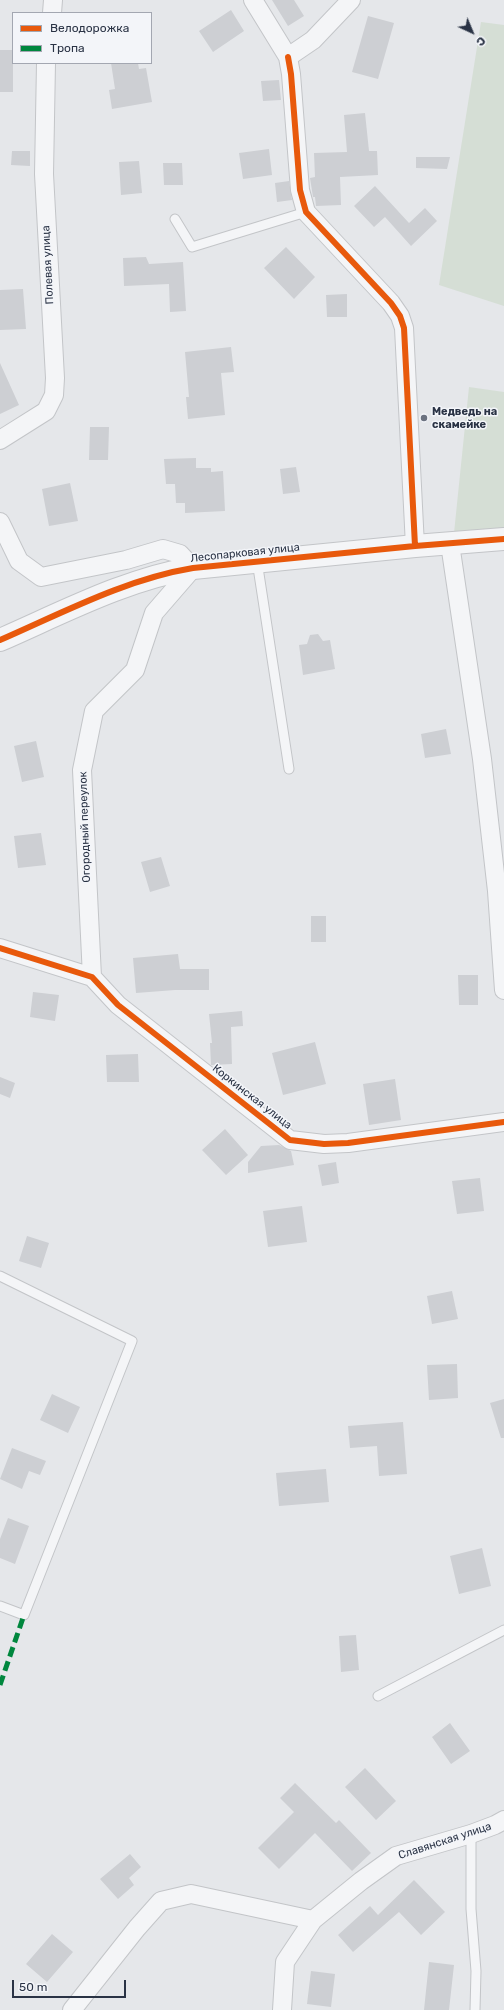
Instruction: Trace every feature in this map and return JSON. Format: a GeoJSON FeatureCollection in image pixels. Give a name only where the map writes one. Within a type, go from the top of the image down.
{"type":"FeatureCollection","features":[{"type":"Feature","properties":{"kind":"street"},"geometry":{"type":"LineString","coordinates":[[52,12],[53,0]]}},
{"type":"Feature","properties":{"kind":"street"},"geometry":{"type":"LineString","coordinates":[[253,0],[288,57],[291,74],[300,190],[306,212],[391,303],[400,316],[404,328],[415,546]]}},
{"type":"Feature","properties":{"kind":"street"},"geometry":{"type":"LineString","coordinates":[[288,57],[313,40],[351,0]]}},
{"type":"Feature","properties":{"kind":"street","name":"Полевая улица"},"geometry":{"type":"LineString","coordinates":[[0,440],[46,410],[54,395],[55,378],[44,174],[46,64]]}},
{"type":"Feature","properties":{"kind":"street"},"geometry":{"type":"LineString","coordinates":[[0,522],[20,562],[41,577],[126,560],[163,549],[180,554],[193,568]]}},
{"type":"Feature","properties":{"kind":"street","name":"Лесопарковая улица"},"geometry":{"type":"LineString","coordinates":[[0,640],[120,588],[166,572],[415,546],[504,539]]}},
{"type":"Feature","properties":{"kind":"street"},"geometry":{"type":"LineString","coordinates":[[450,544],[482,759],[497,891],[504,990]]}},
{"type":"Feature","properties":{"kind":"street","name":"Огородный переулок"},"geometry":{"type":"LineString","coordinates":[[92,977],[82,770],[94,711],[135,670],[154,613],[193,568]]}},
{"type":"Feature","properties":{"kind":"street"},"geometry":{"type":"LineString","coordinates":[[0,948],[92,977]]}},
{"type":"Feature","properties":{"kind":"street","name":"Коркинская улица"},"geometry":{"type":"LineString","coordinates":[[92,977],[118,1005],[290,1140],[324,1144],[348,1143],[504,1122]]}},
{"type":"Feature","properties":{"kind":"street","name":"Славянская улица"},"geometry":{"type":"LineString","coordinates":[[282,2010],[285,1962],[313,1920],[361,1881],[396,1856],[471,1834],[504,1820]]}},
{"type":"Feature","properties":{"kind":"street"},"geometry":{"type":"LineString","coordinates":[[72,2010],[161,1900],[191,1894],[313,1920]]}},
{"type":"Feature","properties":{"kind":"lane"},"geometry":{"type":"LineString","coordinates":[[175,219],[192,247],[306,212]]}},
{"type":"Feature","properties":{"kind":"lane"},"geometry":{"type":"LineString","coordinates":[[257,562],[289,769]]}},
{"type":"Feature","properties":{"kind":"lane"},"geometry":{"type":"LineString","coordinates":[[0,1276],[132,1341],[24,1615],[0,1606]]}},
{"type":"Feature","properties":{"kind":"lane"},"geometry":{"type":"LineString","coordinates":[[378,1696],[504,1630]]}},
{"type":"Feature","properties":{"kind":"lane"},"geometry":{"type":"LineString","coordinates":[[471,1834],[471,1909],[476,1971],[475,2010]]}},
{"type":"Feature","properties":{"kind":"shaded area"},"geometry":{"type":"Polygon","coordinates":[[[481,22],[504,25],[504,306],[439,285],[481,22]]]}},
{"type":"Feature","properties":{"kind":"shaded area"},"geometry":{"type":"Polygon","coordinates":[[[469,387],[504,392],[504,529],[454,533],[469,387]]]}},
{"type":"Feature","properties":{"kind":"building"},"geometry":{"type":"Polygon","coordinates":[[[272,0],[294,0],[304,16],[288,26],[272,0]]]}},
{"type":"Feature","properties":{"kind":"building"},"geometry":{"type":"Polygon","coordinates":[[[231,10],[244,31],[213,52],[199,31],[231,10]]]}},
{"type":"Feature","properties":{"kind":"building"},"geometry":{"type":"Polygon","coordinates":[[[368,16],[394,23],[378,79],[352,72],[368,16]]]}},
{"type":"Feature","properties":{"kind":"building"},"geometry":{"type":"Polygon","coordinates":[[[0,50],[12,50],[13,92],[0,92],[0,50]]]}},
{"type":"Feature","properties":{"kind":"building"},"geometry":{"type":"Polygon","coordinates":[[[111,64],[138,64],[139,69],[146,68],[152,102],[112,109],[109,90],[115,89],[111,64]]]}},
{"type":"Feature","properties":{"kind":"building"},"geometry":{"type":"Polygon","coordinates":[[[279,80],[281,100],[263,101],[261,81],[279,80]]]}},
{"type":"Feature","properties":{"kind":"building"},"geometry":{"type":"Polygon","coordinates":[[[365,113],[369,151],[377,151],[378,175],[340,177],[341,205],[316,206],[310,178],[315,177],[314,153],[347,152],[344,115],[365,113]]]}},
{"type":"Feature","properties":{"kind":"building"},"geometry":{"type":"Polygon","coordinates":[[[269,149],[272,175],[243,179],[239,153],[269,149]]]}},
{"type":"Feature","properties":{"kind":"building"},"geometry":{"type":"Polygon","coordinates":[[[12,151],[30,151],[30,166],[11,165],[12,151]]]}},
{"type":"Feature","properties":{"kind":"building"},"geometry":{"type":"Polygon","coordinates":[[[416,157],[450,157],[447,169],[416,168],[416,157]]]}},
{"type":"Feature","properties":{"kind":"building"},"geometry":{"type":"Polygon","coordinates":[[[139,161],[142,193],[121,195],[119,162],[139,161]]]}},
{"type":"Feature","properties":{"kind":"building"},"geometry":{"type":"Polygon","coordinates":[[[163,163],[182,163],[183,185],[164,185],[163,163]]]}},
{"type":"Feature","properties":{"kind":"building"},"geometry":{"type":"Polygon","coordinates":[[[289,181],[292,200],[277,202],[275,183],[289,181]]]}},
{"type":"Feature","properties":{"kind":"building"},"geometry":{"type":"Polygon","coordinates":[[[375,186],[409,223],[425,208],[437,221],[411,246],[385,217],[374,227],[354,206],[375,186]]]}},
{"type":"Feature","properties":{"kind":"building"},"geometry":{"type":"Polygon","coordinates":[[[286,247],[315,277],[294,299],[264,268],[286,247]]]}},
{"type":"Feature","properties":{"kind":"building"},"geometry":{"type":"Polygon","coordinates":[[[146,257],[149,264],[183,262],[186,311],[170,312],[169,284],[124,286],[123,258],[146,257]]]}},
{"type":"Feature","properties":{"kind":"building"},"geometry":{"type":"Polygon","coordinates":[[[23,289],[26,329],[0,330],[0,290],[23,289]]]}},
{"type":"Feature","properties":{"kind":"building"},"geometry":{"type":"Polygon","coordinates":[[[347,294],[347,317],[327,317],[326,295],[347,294]]]}},
{"type":"Feature","properties":{"kind":"building"},"geometry":{"type":"Polygon","coordinates":[[[231,347],[234,372],[221,373],[225,415],[188,419],[186,397],[189,397],[185,352],[231,347]]]}},
{"type":"Feature","properties":{"kind":"building"},"geometry":{"type":"Polygon","coordinates":[[[0,363],[19,405],[0,414],[0,363]]]}},
{"type":"Feature","properties":{"kind":"building"},"geometry":{"type":"Polygon","coordinates":[[[90,427],[109,427],[108,460],[89,460],[90,427]]]}},
{"type":"Feature","properties":{"kind":"building"},"geometry":{"type":"Polygon","coordinates":[[[196,458],[196,468],[211,468],[211,472],[223,471],[225,511],[185,513],[185,503],[176,503],[175,484],[166,484],[164,459],[196,458]]]}},
{"type":"Feature","properties":{"kind":"building"},"geometry":{"type":"Polygon","coordinates":[[[296,467],[300,492],[283,494],[280,469],[296,467]]]}},
{"type":"Feature","properties":{"kind":"building"},"geometry":{"type":"Polygon","coordinates":[[[70,483],[78,521],[49,526],[42,489],[70,483]]]}},
{"type":"Feature","properties":{"kind":"building"},"geometry":{"type":"Polygon","coordinates":[[[318,634],[323,641],[330,640],[335,669],[303,675],[299,645],[307,644],[310,635],[318,634]]]}},
{"type":"Feature","properties":{"kind":"building"},"geometry":{"type":"Polygon","coordinates":[[[446,729],[451,754],[425,758],[421,734],[446,729]]]}},
{"type":"Feature","properties":{"kind":"building"},"geometry":{"type":"Polygon","coordinates":[[[36,741],[44,777],[22,782],[14,746],[36,741]]]}},
{"type":"Feature","properties":{"kind":"building"},"geometry":{"type":"Polygon","coordinates":[[[41,833],[46,865],[18,868],[14,836],[41,833]]]}},
{"type":"Feature","properties":{"kind":"building"},"geometry":{"type":"Polygon","coordinates":[[[161,857],[170,886],[150,892],[141,862],[161,857]]]}},
{"type":"Feature","properties":{"kind":"building"},"geometry":{"type":"Polygon","coordinates":[[[311,916],[326,916],[326,942],[311,942],[311,916]]]}},
{"type":"Feature","properties":{"kind":"building"},"geometry":{"type":"Polygon","coordinates":[[[178,954],[180,969],[209,969],[209,990],[175,990],[136,993],[133,958],[178,954]]]}},
{"type":"Feature","properties":{"kind":"building"},"geometry":{"type":"Polygon","coordinates":[[[458,975],[478,975],[478,1005],[459,1005],[458,975]]]}},
{"type":"Feature","properties":{"kind":"building"},"geometry":{"type":"Polygon","coordinates":[[[33,992],[59,995],[55,1021],[30,1017],[33,992]]]}},
{"type":"Feature","properties":{"kind":"building"},"geometry":{"type":"Polygon","coordinates":[[[242,1011],[243,1026],[231,1027],[232,1064],[211,1065],[210,1043],[212,1043],[209,1014],[242,1011]]]}},
{"type":"Feature","properties":{"kind":"building"},"geometry":{"type":"Polygon","coordinates":[[[315,1042],[326,1084],[283,1095],[272,1053],[315,1042]]]}},
{"type":"Feature","properties":{"kind":"building"},"geometry":{"type":"Polygon","coordinates":[[[138,1054],[139,1082],[107,1082],[106,1055],[138,1054]]]}},
{"type":"Feature","properties":{"kind":"building"},"geometry":{"type":"Polygon","coordinates":[[[0,1077],[15,1083],[10,1098],[0,1094],[0,1077]]]}},
{"type":"Feature","properties":{"kind":"building"},"geometry":{"type":"Polygon","coordinates":[[[395,1079],[401,1120],[369,1125],[363,1084],[395,1079]]]}},
{"type":"Feature","properties":{"kind":"building"},"geometry":{"type":"Polygon","coordinates":[[[225,1129],[248,1155],[226,1175],[202,1150],[225,1129]]]}},
{"type":"Feature","properties":{"kind":"building"},"geometry":{"type":"Polygon","coordinates":[[[279,1145],[291,1151],[294,1165],[248,1173],[248,1162],[261,1146],[279,1145]]]}},
{"type":"Feature","properties":{"kind":"building"},"geometry":{"type":"Polygon","coordinates":[[[336,1162],[339,1183],[322,1186],[318,1165],[336,1162]]]}},
{"type":"Feature","properties":{"kind":"building"},"geometry":{"type":"Polygon","coordinates":[[[480,1178],[484,1211],[457,1214],[452,1181],[480,1178]]]}},
{"type":"Feature","properties":{"kind":"building"},"geometry":{"type":"Polygon","coordinates":[[[302,1206],[307,1242],[268,1247],[263,1211],[302,1206]]]}},
{"type":"Feature","properties":{"kind":"building"},"geometry":{"type":"Polygon","coordinates":[[[27,1236],[49,1243],[41,1268],[19,1261],[27,1236]]]}},
{"type":"Feature","properties":{"kind":"building"},"geometry":{"type":"Polygon","coordinates":[[[452,1291],[458,1319],[432,1324],[427,1296],[452,1291]]]}},
{"type":"Feature","properties":{"kind":"building"},"geometry":{"type":"Polygon","coordinates":[[[457,1364],[458,1398],[429,1400],[427,1365],[457,1364]]]}},
{"type":"Feature","properties":{"kind":"building"},"geometry":{"type":"Polygon","coordinates":[[[52,1394],[80,1407],[68,1433],[40,1420],[52,1394]]]}},
{"type":"Feature","properties":{"kind":"building"},"geometry":{"type":"Polygon","coordinates":[[[504,1399],[504,1438],[501,1438],[490,1403],[504,1399]]]}},
{"type":"Feature","properties":{"kind":"building"},"geometry":{"type":"Polygon","coordinates":[[[403,1422],[407,1474],[379,1476],[377,1446],[350,1448],[348,1426],[403,1422]]]}},
{"type":"Feature","properties":{"kind":"building"},"geometry":{"type":"Polygon","coordinates":[[[12,1448],[46,1461],[40,1475],[29,1471],[22,1489],[0,1479],[12,1448]]]}},
{"type":"Feature","properties":{"kind":"building"},"geometry":{"type":"Polygon","coordinates":[[[326,1469],[329,1502],[279,1506],[276,1473],[326,1469]]]}},
{"type":"Feature","properties":{"kind":"building"},"geometry":{"type":"Polygon","coordinates":[[[8,1518],[29,1526],[15,1564],[0,1558],[0,1539],[8,1518]]]}},
{"type":"Feature","properties":{"kind":"building"},"geometry":{"type":"Polygon","coordinates":[[[482,1548],[491,1586],[459,1594],[450,1556],[482,1548]]]}},
{"type":"Feature","properties":{"kind":"building"},"geometry":{"type":"Polygon","coordinates":[[[356,1635],[359,1670],[341,1672],[339,1636],[356,1635]]]}},
{"type":"Feature","properties":{"kind":"building"},"geometry":{"type":"Polygon","coordinates":[[[450,1723],[470,1751],[451,1764],[432,1737],[450,1723]]]}},
{"type":"Feature","properties":{"kind":"building"},"geometry":{"type":"Polygon","coordinates":[[[365,1768],[396,1801],[376,1820],[345,1787],[365,1768]]]}},
{"type":"Feature","properties":{"kind":"building"},"geometry":{"type":"Polygon","coordinates":[[[295,1783],[336,1823],[339,1820],[371,1853],[352,1871],[315,1833],[279,1869],[258,1848],[294,1812],[280,1798],[295,1783]]]}},
{"type":"Feature","properties":{"kind":"building"},"geometry":{"type":"Polygon","coordinates":[[[130,1854],[141,1867],[129,1878],[134,1885],[118,1899],[100,1879],[130,1854]]]}},
{"type":"Feature","properties":{"kind":"building"},"geometry":{"type":"Polygon","coordinates":[[[414,1880],[445,1912],[421,1935],[399,1912],[353,1952],[338,1935],[370,1906],[378,1915],[414,1880]]]}},
{"type":"Feature","properties":{"kind":"building"},"geometry":{"type":"Polygon","coordinates":[[[52,1934],[73,1952],[47,1982],[26,1964],[52,1934]]]}},
{"type":"Feature","properties":{"kind":"building"},"geometry":{"type":"Polygon","coordinates":[[[429,1962],[454,1965],[449,2010],[424,2010],[429,1962]]]}},
{"type":"Feature","properties":{"kind":"building"},"geometry":{"type":"Polygon","coordinates":[[[311,1971],[335,1974],[331,2007],[307,2004],[311,1971]]]}},
{"type":"Feature","properties":{"kind":"marked path"},"geometry":{"type":"LineString","coordinates":[[0,1685],[24,1615]]}},
{"type":"Feature","properties":{"kind":"cycle path"},"geometry":{"type":"LineString","coordinates":[[288,57],[291,74],[300,190],[306,212],[391,303],[400,316],[404,328],[415,546]]}},
{"type":"Feature","properties":{"kind":"cycle path"},"geometry":{"type":"LineString","coordinates":[[0,640],[119,588],[168,573],[193,568],[415,546],[504,539]]}},
{"type":"Feature","properties":{"kind":"cycle path"},"geometry":{"type":"LineString","coordinates":[[0,948],[92,977],[118,1005],[290,1140],[324,1144],[348,1143],[504,1122]]}},
{"type":"Feature","properties":{"kind":"place","name":"Медведь на скамейке"},"geometry":{"type":"Point","coordinates":[424,418]}}]}
